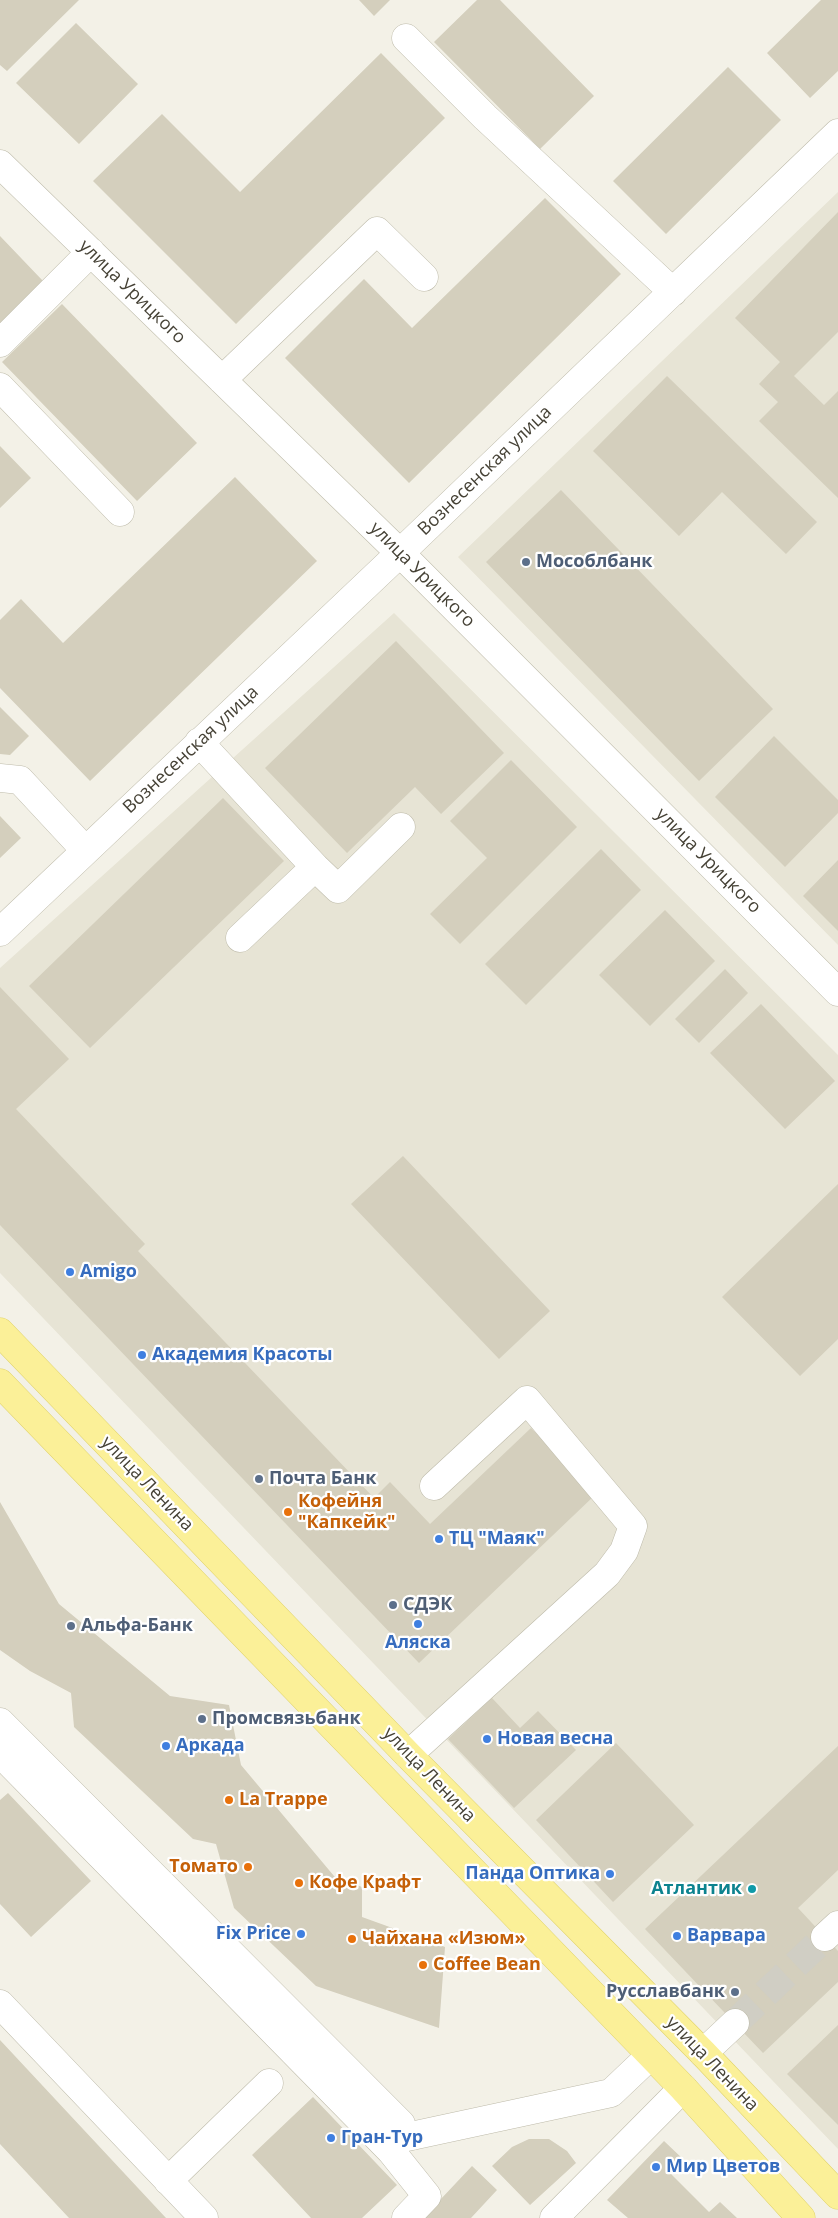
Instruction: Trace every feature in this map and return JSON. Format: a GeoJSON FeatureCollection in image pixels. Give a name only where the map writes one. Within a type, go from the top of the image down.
{"type":"FeatureCollection","features":[{"type":"Feature","properties":{"kind":"main road","name":"улица Ленина"},"geometry":{"type":"LineString","coordinates":[[0,1332],[408,1755],[703,2053],[838,2196]]}},
{"type":"Feature","properties":{"kind":"main road","name":"улица Ленина"},"geometry":{"type":"LineString","coordinates":[[0,1383],[683,2088],[801,2218]]}},
{"type":"Feature","properties":{"kind":"street"},"geometry":{"type":"LineString","coordinates":[[406,38],[485,117],[673,292]]}},
{"type":"Feature","properties":{"kind":"street","name":"Вознесенская улица"},"geometry":{"type":"LineString","coordinates":[[0,932],[400,553],[838,133]]}},
{"type":"Feature","properties":{"kind":"street","name":"улица Урицкого"},"geometry":{"type":"LineString","coordinates":[[0,164],[400,553],[838,992]]}},
{"type":"Feature","properties":{"kind":"street"},"geometry":{"type":"LineString","coordinates":[[222,380],[377,231],[424,277]]}},
{"type":"Feature","properties":{"kind":"street"},"geometry":{"type":"LineString","coordinates":[[0,343],[91,252]]}},
{"type":"Feature","properties":{"kind":"street"},"geometry":{"type":"LineString","coordinates":[[0,387],[120,512]]}},
{"type":"Feature","properties":{"kind":"street"},"geometry":{"type":"LineString","coordinates":[[199,742],[315,867],[338,889],[401,827]]}},
{"type":"Feature","properties":{"kind":"street"},"geometry":{"type":"LineString","coordinates":[[0,778],[20,780],[85,850]]}},
{"type":"Feature","properties":{"kind":"street"},"geometry":{"type":"LineString","coordinates":[[240,938],[315,867]]}},
{"type":"Feature","properties":{"kind":"street"},"geometry":{"type":"LineString","coordinates":[[408,1755],[607,1574],[624,1551],[633,1526],[527,1400],[434,1486]]}},
{"type":"Feature","properties":{"kind":"street"},"geometry":{"type":"LineString","coordinates":[[0,1722],[401,2124],[397,2145]]}},
{"type":"Feature","properties":{"kind":"street"},"geometry":{"type":"LineString","coordinates":[[0,1753],[397,2145],[427,2196],[406,2218]]}},
{"type":"Feature","properties":{"kind":"street"},"geometry":{"type":"LineString","coordinates":[[0,2004],[204,2218]]}},
{"type":"Feature","properties":{"kind":"street"},"geometry":{"type":"LineString","coordinates":[[703,2053],[735,2023]]}},
{"type":"Feature","properties":{"kind":"street"},"geometry":{"type":"LineString","coordinates":[[397,2145],[611,2093],[650,2056]]}},
{"type":"Feature","properties":{"kind":"street"},"geometry":{"type":"LineString","coordinates":[[168,2181],[269,2083]]}},
{"type":"Feature","properties":{"kind":"street"},"geometry":{"type":"LineString","coordinates":[[554,2218],[683,2088]]}},
{"type":"Feature","properties":{"kind":"shaded area"},"geometry":{"type":"Polygon","coordinates":[[[838,192],[838,945],[458,557],[838,192]]]}},
{"type":"Feature","properties":{"kind":"shaded area"},"geometry":{"type":"Polygon","coordinates":[[[394,613],[838,1055],[838,2149],[0,1273],[0,968],[394,613]]]}},
{"type":"Feature","properties":{"kind":"building"},"geometry":{"type":"Polygon","coordinates":[[[0,0],[79,0],[7,71],[0,65],[0,0]]]}},
{"type":"Feature","properties":{"kind":"building"},"geometry":{"type":"Polygon","coordinates":[[[359,0],[390,0],[374,16],[359,0]]]}},
{"type":"Feature","properties":{"kind":"building"},"geometry":{"type":"Polygon","coordinates":[[[477,0],[500,0],[594,96],[540,149],[434,42],[477,0]]]}},
{"type":"Feature","properties":{"kind":"building"},"geometry":{"type":"Polygon","coordinates":[[[821,0],[838,0],[838,71],[810,98],[767,53],[821,0]]]}},
{"type":"Feature","properties":{"kind":"building"},"geometry":{"type":"Polygon","coordinates":[[[76,23],[138,84],[79,144],[16,83],[76,23]]]}},
{"type":"Feature","properties":{"kind":"building"},"geometry":{"type":"Polygon","coordinates":[[[381,53],[445,118],[236,324],[93,181],[162,114],[240,192],[381,53]]]}},
{"type":"Feature","properties":{"kind":"building"},"geometry":{"type":"Polygon","coordinates":[[[728,67],[781,120],[666,234],[613,181],[728,67]]]}},
{"type":"Feature","properties":{"kind":"building"},"geometry":{"type":"Polygon","coordinates":[[[545,198],[621,274],[409,483],[285,358],[364,279],[412,328],[545,198]]]}},
{"type":"Feature","properties":{"kind":"building"},"geometry":{"type":"Polygon","coordinates":[[[838,212],[838,332],[794,376],[824,405],[838,391],[838,498],[759,421],[778,402],[759,384],[780,362],[735,318],[838,212]]]}},
{"type":"Feature","properties":{"kind":"building"},"geometry":{"type":"Polygon","coordinates":[[[0,236],[43,281],[0,323],[0,236]]]}},
{"type":"Feature","properties":{"kind":"building"},"geometry":{"type":"Polygon","coordinates":[[[62,304],[197,443],[137,501],[2,362],[62,304]]]}},
{"type":"Feature","properties":{"kind":"building"},"geometry":{"type":"Polygon","coordinates":[[[667,376],[817,522],[786,554],[722,492],[679,536],[593,451],[667,376]]]}},
{"type":"Feature","properties":{"kind":"building"},"geometry":{"type":"Polygon","coordinates":[[[0,446],[31,478],[0,508],[0,446]]]}},
{"type":"Feature","properties":{"kind":"building"},"geometry":{"type":"Polygon","coordinates":[[[235,477],[317,561],[90,781],[0,688],[0,620],[21,599],[63,643],[235,477]]]}},
{"type":"Feature","properties":{"kind":"building"},"geometry":{"type":"Polygon","coordinates":[[[561,490],[773,709],[699,781],[486,562],[561,490]]]}},
{"type":"Feature","properties":{"kind":"building"},"geometry":{"type":"Polygon","coordinates":[[[396,641],[504,753],[441,814],[415,787],[347,853],[265,768],[396,641]]]}},
{"type":"Feature","properties":{"kind":"building"},"geometry":{"type":"Polygon","coordinates":[[[0,707],[29,736],[10,755],[0,754],[0,707]]]}},
{"type":"Feature","properties":{"kind":"building"},"geometry":{"type":"Polygon","coordinates":[[[774,736],[838,800],[838,813],[785,867],[715,797],[774,736]]]}},
{"type":"Feature","properties":{"kind":"building"},"geometry":{"type":"Polygon","coordinates":[[[511,760],[577,827],[460,944],[430,914],[487,858],[450,821],[511,760]]]}},
{"type":"Feature","properties":{"kind":"building"},"geometry":{"type":"Polygon","coordinates":[[[223,798],[284,861],[90,1048],[29,986],[223,798]]]}},
{"type":"Feature","properties":{"kind":"building"},"geometry":{"type":"Polygon","coordinates":[[[0,816],[21,838],[0,858],[0,816]]]}},
{"type":"Feature","properties":{"kind":"building"},"geometry":{"type":"Polygon","coordinates":[[[601,849],[641,890],[526,1005],[485,964],[601,849]]]}},
{"type":"Feature","properties":{"kind":"building"},"geometry":{"type":"Polygon","coordinates":[[[838,860],[838,931],[803,896],[838,860]]]}},
{"type":"Feature","properties":{"kind":"building"},"geometry":{"type":"Polygon","coordinates":[[[665,910],[715,961],[650,1026],[599,975],[665,910]]]}},
{"type":"Feature","properties":{"kind":"building"},"geometry":{"type":"Polygon","coordinates":[[[725,969],[748,993],[699,1043],[675,1019],[725,969]]]}},
{"type":"Feature","properties":{"kind":"building"},"geometry":{"type":"Polygon","coordinates":[[[0,987],[69,1059],[16,1109],[145,1244],[138,1251],[374,1498],[390,1482],[430,1524],[531,1428],[595,1495],[419,1663],[0,1225],[0,987]]]}},
{"type":"Feature","properties":{"kind":"building"},"geometry":{"type":"Polygon","coordinates":[[[761,1004],[835,1081],[785,1129],[710,1053],[761,1004]]]}},
{"type":"Feature","properties":{"kind":"building"},"geometry":{"type":"Polygon","coordinates":[[[403,1156],[550,1311],[499,1359],[351,1204],[403,1156]]]}},
{"type":"Feature","properties":{"kind":"building"},"geometry":{"type":"Polygon","coordinates":[[[838,1184],[838,1339],[800,1376],[722,1297],[838,1184]]]}},
{"type":"Feature","properties":{"kind":"building","name":"Аркада"},"geometry":{"type":"Polygon","coordinates":[[[0,1502],[59,1604],[170,1696],[229,1705],[241,1765],[334,1876],[362,1887],[362,1917],[445,1947],[439,2028],[316,1986],[234,1908],[216,1844],[193,1839],[74,1727],[71,1693],[30,1671],[0,1650],[0,1502]]]}},
{"type":"Feature","properties":{"kind":"building"},"geometry":{"type":"Polygon","coordinates":[[[492,1698],[520,1728],[538,1711],[576,1750],[514,1808],[448,1739],[492,1698]]]}},
{"type":"Feature","properties":{"kind":"building"},"geometry":{"type":"Polygon","coordinates":[[[616,1743],[694,1825],[613,1902],[536,1820],[616,1743]]]}},
{"type":"Feature","properties":{"kind":"building","name":"Атлантик"},"geometry":{"type":"Polygon","coordinates":[[[838,1746],[838,1870],[798,1908],[838,1951],[838,1982],[763,2053],[645,1929],[838,1746]]]}},
{"type":"Feature","properties":{"kind":"building"},"geometry":{"type":"Polygon","coordinates":[[[8,1793],[91,1881],[31,1937],[0,1904],[0,1800],[8,1793]]]}},
{"type":"Feature","properties":{"kind":"building"},"geometry":{"type":"Polygon","coordinates":[[[838,2025],[838,2125],[787,2074],[838,2025]]]}},
{"type":"Feature","properties":{"kind":"building"},"geometry":{"type":"Polygon","coordinates":[[[0,2040],[166,2218],[69,2218],[0,2144],[0,2040]]]}},
{"type":"Feature","properties":{"kind":"building"},"geometry":{"type":"Polygon","coordinates":[[[313,2097],[397,2185],[362,2218],[311,2218],[252,2155],[313,2097]]]}},
{"type":"Feature","properties":{"kind":"building"},"geometry":{"type":"Polygon","coordinates":[[[529,2139],[549,2139],[567,2151],[576,2163],[530,2205],[492,2166],[512,2147],[529,2139]]]}},
{"type":"Feature","properties":{"kind":"building"},"geometry":{"type":"Polygon","coordinates":[[[664,2141],[683,2159],[670,2173],[709,2212],[720,2202],[737,2218],[628,2218],[607,2200],[664,2141]]]}},
{"type":"Feature","properties":{"kind":"building"},"geometry":{"type":"Polygon","coordinates":[[[472,2166],[497,2190],[471,2218],[423,2218],[472,2166]]]}},
{"type":"Feature","properties":{"kind":"tunnel"},"geometry":{"type":"LineString","coordinates":[[735,2023],[825,1937]]}},
{"type":"Feature","properties":{"kind":"place","name":"Мособлбанк"},"geometry":{"type":"Point","coordinates":[526,562]}},
{"type":"Feature","properties":{"kind":"place","name":"Amigo"},"geometry":{"type":"Point","coordinates":[70,1272]}},
{"type":"Feature","properties":{"kind":"place","name":"Академия Красоты"},"geometry":{"type":"Point","coordinates":[142,1355]}},
{"type":"Feature","properties":{"kind":"place","name":"Почта Банк"},"geometry":{"type":"Point","coordinates":[259,1479]}},
{"type":"Feature","properties":{"kind":"place","name":"Кофейня \"Капкейк\""},"geometry":{"type":"Point","coordinates":[288,1512]}},
{"type":"Feature","properties":{"kind":"place","name":"ТЦ \"Маяк\""},"geometry":{"type":"Point","coordinates":[439,1539]}},
{"type":"Feature","properties":{"kind":"place","name":"СДЭК"},"geometry":{"type":"Point","coordinates":[393,1605]}},
{"type":"Feature","properties":{"kind":"place","name":"Аляска"},"geometry":{"type":"Point","coordinates":[418,1624]}},
{"type":"Feature","properties":{"kind":"place","name":"Альфа-Банк"},"geometry":{"type":"Point","coordinates":[71,1626]}},
{"type":"Feature","properties":{"kind":"place","name":"Промсвязьбанк"},"geometry":{"type":"Point","coordinates":[202,1719]}},
{"type":"Feature","properties":{"kind":"place","name":"Новая весна"},"geometry":{"type":"Point","coordinates":[487,1739]}},
{"type":"Feature","properties":{"kind":"place","name":"Аркада"},"geometry":{"type":"Point","coordinates":[166,1746]}},
{"type":"Feature","properties":{"kind":"place","name":"La Trappe"},"geometry":{"type":"Point","coordinates":[229,1800]}},
{"type":"Feature","properties":{"kind":"place","name":"Томато"},"geometry":{"type":"Point","coordinates":[248,1867]}},
{"type":"Feature","properties":{"kind":"place","name":"Панда Оптика"},"geometry":{"type":"Point","coordinates":[610,1874]}},
{"type":"Feature","properties":{"kind":"place","name":"Кофе Крафт"},"geometry":{"type":"Point","coordinates":[299,1883]}},
{"type":"Feature","properties":{"kind":"place","name":"Атлантик"},"geometry":{"type":"Point","coordinates":[752,1889]}},
{"type":"Feature","properties":{"kind":"place","name":"Fix Price"},"geometry":{"type":"Point","coordinates":[301,1934]}},
{"type":"Feature","properties":{"kind":"place","name":"Варвара"},"geometry":{"type":"Point","coordinates":[677,1936]}},
{"type":"Feature","properties":{"kind":"place","name":"Чайхана «Изюм»"},"geometry":{"type":"Point","coordinates":[352,1939]}},
{"type":"Feature","properties":{"kind":"place","name":"Coffee Bean"},"geometry":{"type":"Point","coordinates":[423,1965]}},
{"type":"Feature","properties":{"kind":"place","name":"Русславбанк"},"geometry":{"type":"Point","coordinates":[735,1992]}},
{"type":"Feature","properties":{"kind":"place","name":"Гран-Тур"},"geometry":{"type":"Point","coordinates":[331,2138]}},
{"type":"Feature","properties":{"kind":"place","name":"Мир Цветов"},"geometry":{"type":"Point","coordinates":[656,2167]}}]}
